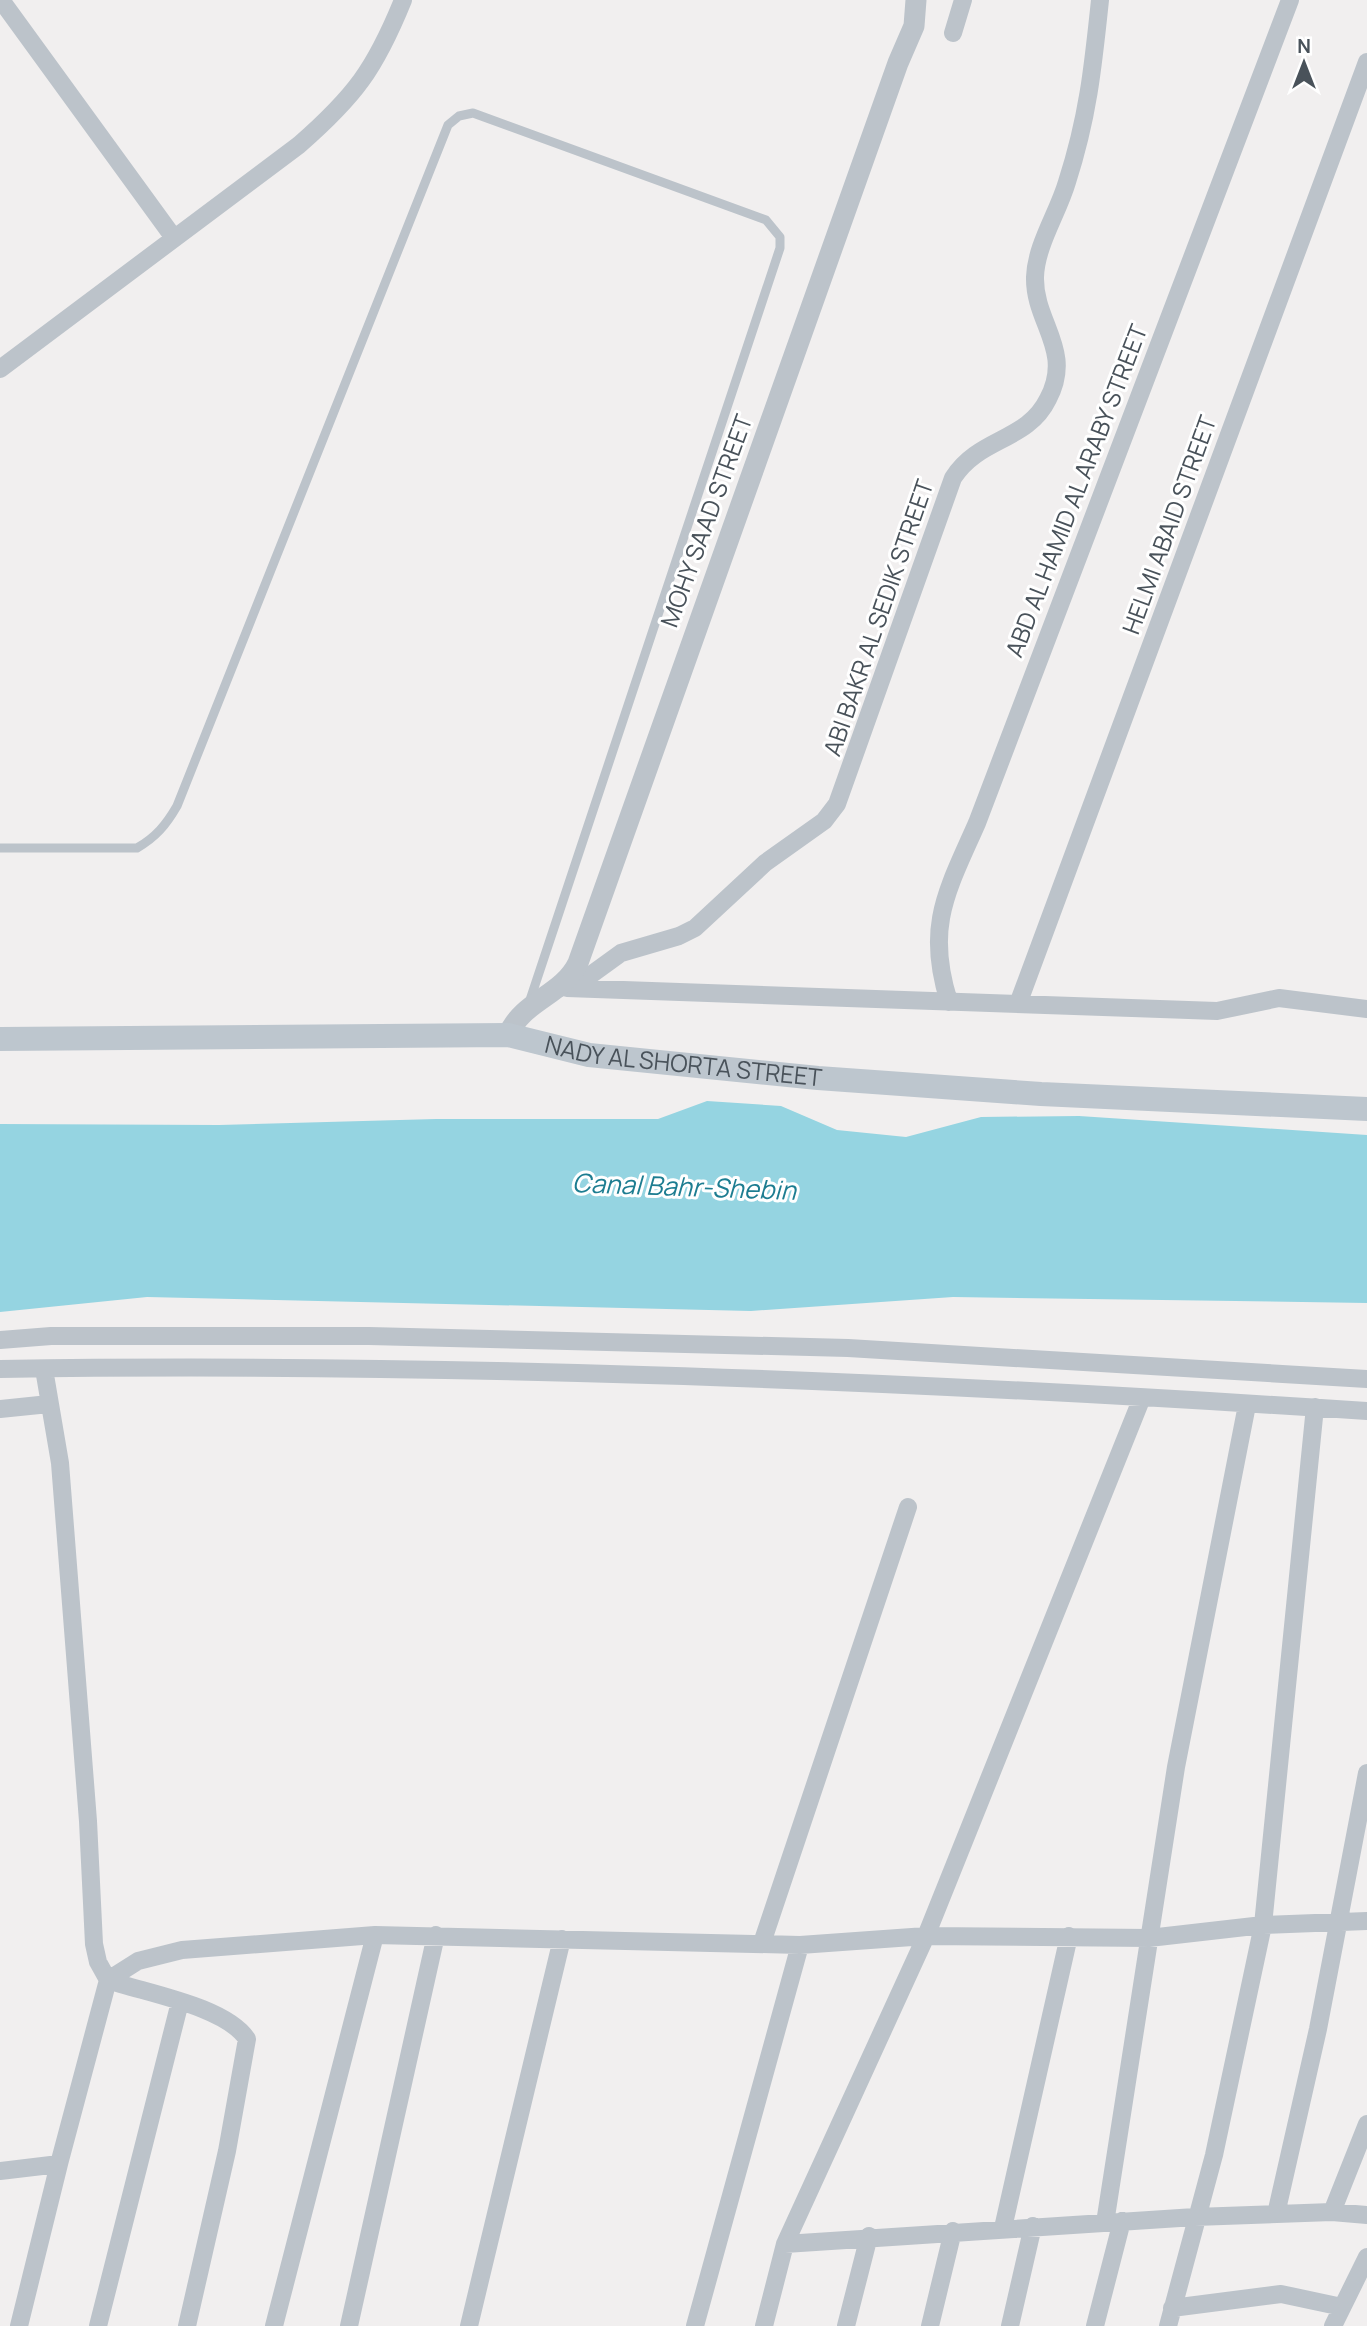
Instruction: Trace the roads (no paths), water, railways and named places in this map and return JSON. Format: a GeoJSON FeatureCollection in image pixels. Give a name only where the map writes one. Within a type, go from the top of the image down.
{"type":"FeatureCollection","features":[{"type":"Feature","properties":{"kind":"main road","name":"NADY AL SHORTA STREET"},"geometry":{"type":"LineString","coordinates":[[0,1040],[508,1035],[589,1055],[818,1078],[1041,1094],[1367,1109]]}},
{"type":"Feature","properties":{"kind":"street"},"geometry":{"type":"LineString","coordinates":[[1,0],[174,238]]}},
{"type":"Feature","properties":{"kind":"street"},"geometry":{"type":"LineString","coordinates":[[0,369],[299,145],[338,111],[370,73],[403,0]]}},
{"type":"Feature","properties":{"kind":"street","name":"MOHY SAAD STREET"},"geometry":{"type":"LineString","coordinates":[[508,1035],[513,1023],[527,1008],[560,988],[578,963],[893,76],[911,38],[916,0]]}},
{"type":"Feature","properties":{"kind":"street"},"geometry":{"type":"LineString","coordinates":[[953,33],[963,0]]}},
{"type":"Feature","properties":{"kind":"street","name":"ABI BAKR AL SEDIK STREET"},"geometry":{"type":"LineString","coordinates":[[560,988],[592,974],[621,953],[671,939],[695,928],[765,863],[824,821],[837,804],[953,478],[961,466],[984,446],[1027,427],[1049,397],[1055,380],[1055,343],[1040,310],[1035,275],[1038,258],[1057,213],[1085,123],[1100,0]]}},
{"type":"Feature","properties":{"kind":"street","name":"ABD AL HAMID AL ARABY STREET"},"geometry":{"type":"LineString","coordinates":[[949,1002],[941,970],[938,937],[945,893],[977,823],[1290,0]]}},
{"type":"Feature","properties":{"kind":"street","name":"HELMI ABAID STREET"},"geometry":{"type":"LineString","coordinates":[[1018,1004],[1367,62]]}},
{"type":"Feature","properties":{"kind":"street"},"geometry":{"type":"LineString","coordinates":[[560,988],[1217,1011],[1279,999],[1367,1009]]}},
{"type":"Feature","properties":{"kind":"street"},"geometry":{"type":"LineString","coordinates":[[0,1340],[51,1336],[369,1336],[848,1348],[1367,1378]]}},
{"type":"Feature","properties":{"kind":"street"},"geometry":{"type":"LineString","coordinates":[[0,1369],[598,1374],[845,1383],[1367,1411]]}},
{"type":"Feature","properties":{"kind":"street"},"geometry":{"type":"LineString","coordinates":[[44,1369],[61,1475],[88,1821],[94,1944],[98,1962],[108,1980],[180,2002],[218,2017],[241,2030],[247,2039],[227,2151],[187,2326]]}},
{"type":"Feature","properties":{"kind":"street"},"geometry":{"type":"LineString","coordinates":[[764,2326],[785,2244],[926,1936],[1141,1399]]}},
{"type":"Feature","properties":{"kind":"street"},"geometry":{"type":"LineString","coordinates":[[0,1409],[49,1404]]}},
{"type":"Feature","properties":{"kind":"street"},"geometry":{"type":"LineString","coordinates":[[1095,2326],[1113,2222],[1149,1938],[1176,1767],[1247,1405]]}},
{"type":"Feature","properties":{"kind":"street"},"geometry":{"type":"LineString","coordinates":[[1315,1408],[1263,1925],[1214,2155],[1170,2317],[1281,2294],[1342,2307]]}},
{"type":"Feature","properties":{"kind":"street"},"geometry":{"type":"LineString","coordinates":[[762,1943],[908,1507]]}},
{"type":"Feature","properties":{"kind":"street"},"geometry":{"type":"LineString","coordinates":[[1276,2214],[1338,1924],[1367,1773]]}},
{"type":"Feature","properties":{"kind":"street"},"geometry":{"type":"LineString","coordinates":[[19,2326],[108,1980],[138,1961],[182,1950],[376,1935],[800,1945],[926,1936],[1149,1938],[1263,1925],[1367,1921]]}},
{"type":"Feature","properties":{"kind":"street"},"geometry":{"type":"LineString","coordinates":[[274,2326],[376,1935]]}},
{"type":"Feature","properties":{"kind":"street"},"geometry":{"type":"LineString","coordinates":[[349,2326],[436,1935]]}},
{"type":"Feature","properties":{"kind":"street"},"geometry":{"type":"LineString","coordinates":[[1003,2228],[1069,1936]]}},
{"type":"Feature","properties":{"kind":"street"},"geometry":{"type":"LineString","coordinates":[[470,2326],[562,1939]]}},
{"type":"Feature","properties":{"kind":"street"},"geometry":{"type":"LineString","coordinates":[[695,2326],[800,1945]]}},
{"type":"Feature","properties":{"kind":"street"},"geometry":{"type":"LineString","coordinates":[[98,2326],[180,2002]]}},
{"type":"Feature","properties":{"kind":"street"},"geometry":{"type":"LineString","coordinates":[[1332,2212],[1367,2124]]}},
{"type":"Feature","properties":{"kind":"street"},"geometry":{"type":"LineString","coordinates":[[0,2171],[59,2164]]}},
{"type":"Feature","properties":{"kind":"street"},"geometry":{"type":"LineString","coordinates":[[785,2244],[869,2236],[1195,2217],[1332,2212],[1367,2215]]}},
{"type":"Feature","properties":{"kind":"street"},"geometry":{"type":"LineString","coordinates":[[1010,2326],[1033,2227]]}},
{"type":"Feature","properties":{"kind":"street"},"geometry":{"type":"LineString","coordinates":[[930,2326],[953,2231]]}},
{"type":"Feature","properties":{"kind":"street"},"geometry":{"type":"LineString","coordinates":[[846,2326],[869,2236]]}},
{"type":"Feature","properties":{"kind":"street"},"geometry":{"type":"LineString","coordinates":[[1333,2326],[1367,2258]]}},
{"type":"Feature","properties":{"kind":"lane"},"geometry":{"type":"LineString","coordinates":[[0,848],[137,848],[152,839],[167,824],[177,806],[448,125],[459,116],[473,113],[766,220],[779,237],[780,248],[527,1008]]}},
{"type":"Feature","properties":{"kind":"water","name":"Canal Bahr-Shebin"},"geometry":{"type":"Polygon","coordinates":[[[707,1101],[781,1106],[837,1130],[906,1137],[981,1117],[1079,1116],[1367,1135],[1367,1303],[953,1297],[751,1311],[147,1297],[0,1312],[0,1124],[219,1125],[436,1119],[658,1119],[707,1101]]]}}]}
